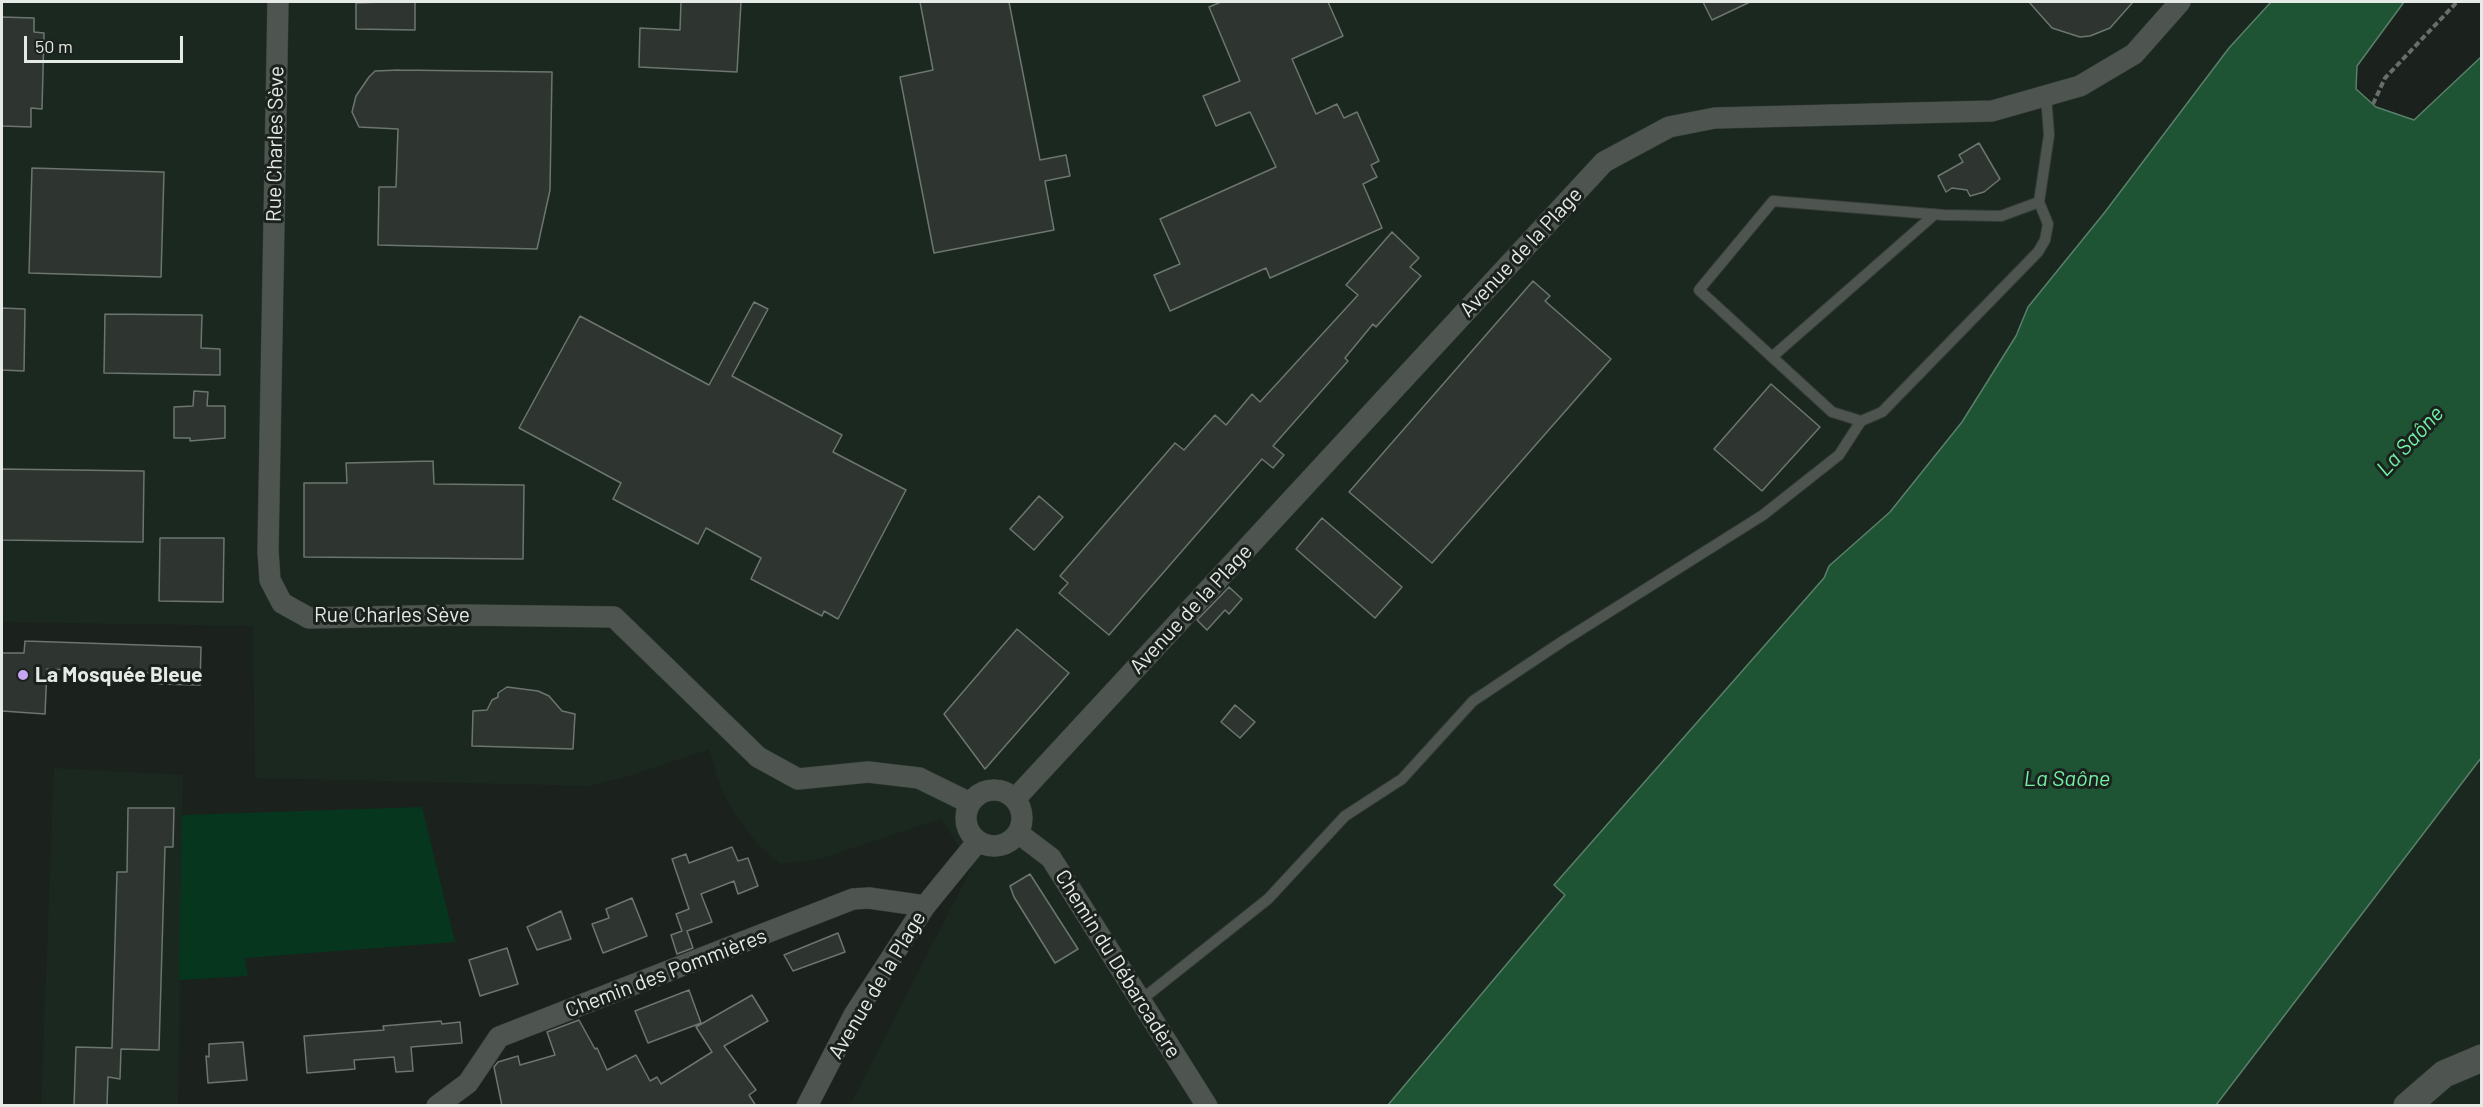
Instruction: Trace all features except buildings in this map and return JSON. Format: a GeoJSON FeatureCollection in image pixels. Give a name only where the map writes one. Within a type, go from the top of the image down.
{"type":"FeatureCollection","features":[{"type":"Feature","properties":{"kind":"street","name":"Rue Charles Sève"},"geometry":{"type":"LineString","coordinates":[[278,2],[268,551],[270,580],[282,603],[309,618],[464,615],[614,617],[758,757],[798,779],[868,772],[919,778],[970,803]]}},
{"type":"Feature","properties":{"kind":"street","name":"Avenue de la Plage"},"geometry":{"type":"LineString","coordinates":[[1015,799],[1604,162],[1669,127],[1715,118],[1992,111],[2046,96],[2080,86],[2134,54],[2180,2]]}},
{"type":"Feature","properties":{"kind":"street"},"geometry":{"type":"LineString","coordinates":[[997,789],[1015,799],[1022,815],[1018,833],[1004,844],[995,846],[978,841],[966,823],[970,803],[977,795],[997,789]]}},
{"type":"Feature","properties":{"kind":"street","name":"Chemin du Débarcadère"},"geometry":{"type":"LineString","coordinates":[[1018,833],[1051,858],[1206,1106]]}},
{"type":"Feature","properties":{"kind":"street","name":"Avenue de la Plage"},"geometry":{"type":"LineString","coordinates":[[807,1106],[854,1015],[925,906],[978,841]]}},
{"type":"Feature","properties":{"kind":"street","name":"Chemin des Pommières"},"geometry":{"type":"LineString","coordinates":[[437,1106],[468,1083],[499,1037],[853,899],[869,898],[925,906]]}},
{"type":"Feature","properties":{"kind":"street"},"geometry":{"type":"LineString","coordinates":[[2407,1106],[2444,1074],[2481,1058]]}},
{"type":"Feature","properties":{"kind":"lane"},"geometry":{"type":"LineString","coordinates":[[1141,1000],[1268,899],[1345,816],[1402,779],[1473,701],[1563,640],[1763,515],[1839,455],[1861,421],[1882,412],[2038,252],[2045,240],[2048,224],[2039,202],[2049,135],[2046,96]]}},
{"type":"Feature","properties":{"kind":"lane"},"geometry":{"type":"LineString","coordinates":[[1861,421],[1832,412],[1699,290],[1773,201],[1935,214],[2001,216],[2039,202]]}},
{"type":"Feature","properties":{"kind":"lane"},"geometry":{"type":"LineString","coordinates":[[1772,357],[1935,214]]}},
{"type":"Feature","properties":{"kind":"path"},"geometry":{"type":"LineString","coordinates":[[2373,104],[2385,78],[2457,2]]}},
{"type":"Feature","properties":{"kind":"shaded area"},"geometry":{"type":"Polygon","coordinates":[[[2,2],[2271,2],[2229,48],[2105,212],[2028,306],[2016,335],[1962,422],[1890,512],[1829,566],[1824,578],[1555,885],[1565,895],[1388,1105],[850,1105],[972,867],[941,819],[819,859],[780,864],[759,846],[735,815],[722,791],[709,749],[642,772],[591,786],[255,778],[253,626],[2,622],[2,2]]]}},
{"type":"Feature","properties":{"kind":"shaded area"},"geometry":{"type":"Polygon","coordinates":[[[2481,758],[2481,1105],[2219,1106],[2217,1104],[2481,758]]]}},
{"type":"Feature","properties":{"kind":"shaded area"},"geometry":{"type":"Polygon","coordinates":[[[54,768],[183,775],[178,1105],[41,1106],[54,768]]]}},
{"type":"Feature","properties":{"kind":"shaded area"},"geometry":{"type":"Polygon","coordinates":[[[422,807],[455,942],[245,958],[248,976],[179,980],[182,815],[422,807]]]}},
{"type":"Feature","properties":{"kind":"water","name":"La Saône"},"geometry":{"type":"Polygon","coordinates":[[[2271,2],[2404,2],[2357,66],[2356,89],[2376,107],[2414,120],[2481,57],[2481,758],[2216,1105],[1388,1105],[1565,895],[1554,885],[1824,578],[1829,566],[1890,512],[1962,422],[2016,336],[2028,307],[2105,212],[2229,48],[2271,2]]]}},
{"type":"Feature","properties":{"kind":"place","name":"La Mosquée Bleue"},"geometry":{"type":"Point","coordinates":[23,675]}}]}
